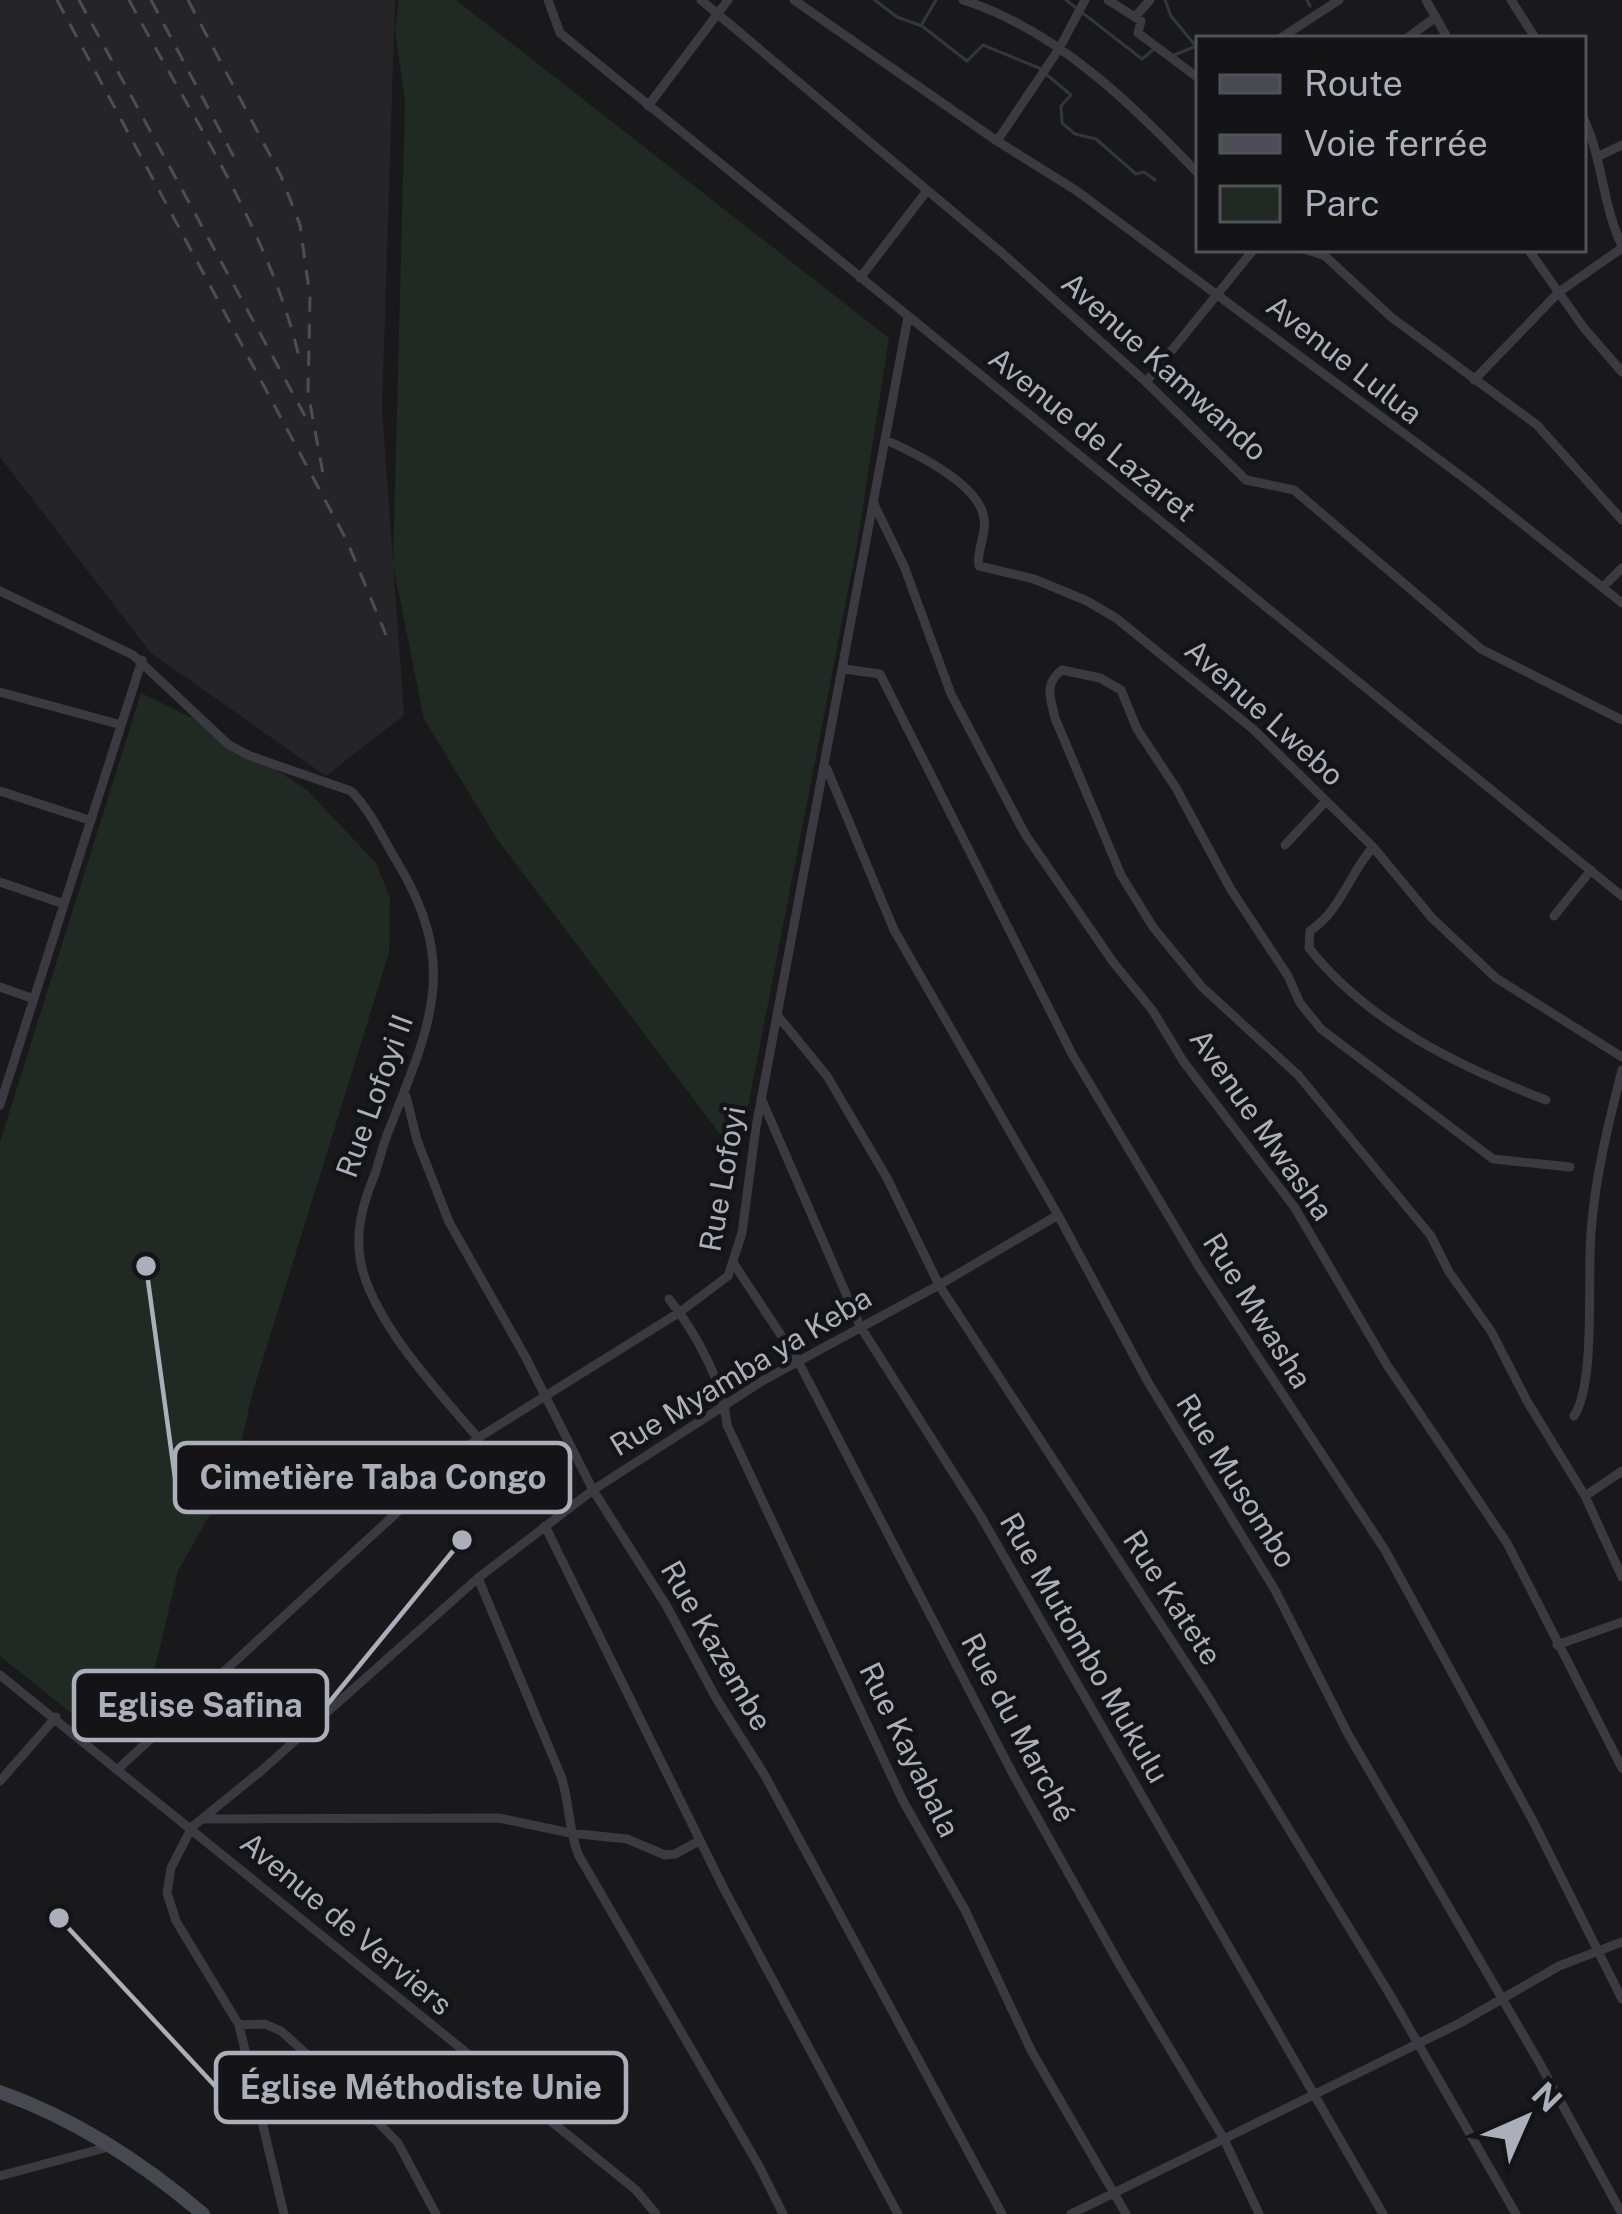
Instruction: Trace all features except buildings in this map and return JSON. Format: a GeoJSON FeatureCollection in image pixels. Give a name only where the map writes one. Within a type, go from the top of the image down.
{"type":"FeatureCollection","features":[{"type":"Feature","properties":{"kind":"main road"},"geometry":{"type":"LineString","coordinates":[[0,2092],[46,2110],[112,2146],[203,2214]]}},
{"type":"Feature","properties":{"kind":"street","name":"Avenue de Lazaret"},"geometry":{"type":"LineString","coordinates":[[548,0],[560,33],[647,106],[1622,896]]}},
{"type":"Feature","properties":{"kind":"street","name":"Avenue Kamwando"},"geometry":{"type":"LineString","coordinates":[[701,0],[1003,253],[1242,476],[1252,483],[1294,490],[1481,649],[1622,720]]}},
{"type":"Feature","properties":{"kind":"street"},"geometry":{"type":"LineString","coordinates":[[647,106],[728,0]]}},
{"type":"Feature","properties":{"kind":"street","name":"Avenue Lulua"},"geometry":{"type":"LineString","coordinates":[[794,0],[1077,191],[1219,294],[1622,603]]}},
{"type":"Feature","properties":{"kind":"street"},"geometry":{"type":"LineString","coordinates":[[964,0],[987,3],[1059,49],[1110,87],[1196,167]]}},
{"type":"Feature","properties":{"kind":"street"},"geometry":{"type":"LineString","coordinates":[[997,141],[1059,49],[1085,0]]}},
{"type":"Feature","properties":{"kind":"street"},"geometry":{"type":"LineString","coordinates":[[1108,0],[1142,22],[1139,34],[1196,76]]}},
{"type":"Feature","properties":{"kind":"street"},"geometry":{"type":"LineString","coordinates":[[1135,17],[1150,0]]}},
{"type":"Feature","properties":{"kind":"street"},"geometry":{"type":"LineString","coordinates":[[1284,36],[1339,0]]}},
{"type":"Feature","properties":{"kind":"street"},"geometry":{"type":"LineString","coordinates":[[1426,0],[1446,36]]}},
{"type":"Feature","properties":{"kind":"street"},"geometry":{"type":"LineString","coordinates":[[1511,0],[1534,36]]}},
{"type":"Feature","properties":{"kind":"street"},"geometry":{"type":"LineString","coordinates":[[1410,36],[1436,17]]}},
{"type":"Feature","properties":{"kind":"street"},"geometry":{"type":"LineString","coordinates":[[1301,25],[1309,36]]}},
{"type":"Feature","properties":{"kind":"street"},"geometry":{"type":"LineString","coordinates":[[1474,380],[1559,292],[1622,247],[1603,195],[1599,156],[1588,141]]}},
{"type":"Feature","properties":{"kind":"street"},"geometry":{"type":"LineString","coordinates":[[1599,156],[1622,146]]}},
{"type":"Feature","properties":{"kind":"street"},"geometry":{"type":"LineString","coordinates":[[860,278],[926,191]]}},
{"type":"Feature","properties":{"kind":"street"},"geometry":{"type":"LineString","coordinates":[[1146,382],[1252,252]]}},
{"type":"Feature","properties":{"kind":"street"},"geometry":{"type":"LineString","coordinates":[[1324,252],[1391,317],[1549,436],[1622,520]]}},
{"type":"Feature","properties":{"kind":"street"},"geometry":{"type":"LineString","coordinates":[[1530,252],[1622,372]]}},
{"type":"Feature","properties":{"kind":"street","name":"Rue Lofoyi"},"geometry":{"type":"LineString","coordinates":[[119,1768],[478,1438],[680,1312],[720,1283],[734,1264],[908,317]]}},
{"type":"Feature","properties":{"kind":"street","name":"Avenue Lwebo"},"geometry":{"type":"LineString","coordinates":[[886,440],[945,473],[982,508],[985,530],[976,560],[979,566],[1034,579],[1116,618],[1209,690],[1373,847],[1432,918],[1496,978],[1622,1057]]}},
{"type":"Feature","properties":{"kind":"street","name":"Avenue Mwasha"},"geometry":{"type":"LineString","coordinates":[[874,504],[904,566],[951,694],[1025,834],[1113,962],[1154,1011],[1183,1061],[1295,1208],[1387,1365],[1507,1543],[1622,1768]]}},
{"type":"Feature","properties":{"kind":"street"},"geometry":{"type":"LineString","coordinates":[[1603,587],[1622,568]]}},
{"type":"Feature","properties":{"kind":"street","name":"Rue Lofoyi II"},"geometry":{"type":"LineString","coordinates":[[0,591],[142,660],[230,745],[351,791],[409,878],[431,941],[435,995],[406,1096],[364,1196],[359,1223],[363,1273],[404,1349],[478,1438]]}},
{"type":"Feature","properties":{"kind":"street"},"geometry":{"type":"LineString","coordinates":[[0,1105],[142,660]]}},
{"type":"Feature","properties":{"kind":"street","name":"Rue Mwasha"},"geometry":{"type":"LineString","coordinates":[[844,670],[880,674],[1072,1054],[1199,1267],[1385,1550],[1533,1821],[1622,1999]]}},
{"type":"Feature","properties":{"kind":"street"},"geometry":{"type":"LineString","coordinates":[[1570,1167],[1493,1160],[1322,1029],[1300,1003],[1288,976],[1230,888],[1115,685],[1062,670],[1049,684],[1055,718],[1121,875],[1166,946],[1202,987],[1298,1076],[1431,1236],[1449,1272],[1491,1330],[1527,1401],[1585,1496],[1622,1576]]}},
{"type":"Feature","properties":{"kind":"street"},"geometry":{"type":"LineString","coordinates":[[0,692],[118,724]]}},
{"type":"Feature","properties":{"kind":"street","name":"Rue Musombo"},"geometry":{"type":"LineString","coordinates":[[825,765],[894,930],[1058,1214],[1148,1382],[1275,1590],[1348,1734],[1622,2214]]}},
{"type":"Feature","properties":{"kind":"street"},"geometry":{"type":"LineString","coordinates":[[0,790],[89,820]]}},
{"type":"Feature","properties":{"kind":"street"},"geometry":{"type":"LineString","coordinates":[[1285,845],[1326,801]]}},
{"type":"Feature","properties":{"kind":"street"},"geometry":{"type":"LineString","coordinates":[[1373,847],[1352,874],[1335,910],[1310,931],[1309,948],[1352,994],[1374,1010],[1440,1052],[1546,1100]]}},
{"type":"Feature","properties":{"kind":"street"},"geometry":{"type":"LineString","coordinates":[[1554,916],[1592,870]]}},
{"type":"Feature","properties":{"kind":"street"},"geometry":{"type":"LineString","coordinates":[[0,882],[64,904]]}},
{"type":"Feature","properties":{"kind":"street"},"geometry":{"type":"LineString","coordinates":[[0,987],[34,999]]}},
{"type":"Feature","properties":{"kind":"street","name":"Rue Katete"},"geometry":{"type":"LineString","coordinates":[[778,1016],[826,1076],[887,1178],[939,1285],[1207,1695],[1419,2044],[1516,2214]]}},
{"type":"Feature","properties":{"kind":"street"},"geometry":{"type":"LineString","coordinates":[[1574,1416],[1582,1404],[1586,1370],[1590,1235],[1600,1156],[1622,1070]]}},
{"type":"Feature","properties":{"kind":"street","name":"Rue Kazembe"},"geometry":{"type":"LineString","coordinates":[[406,1096],[448,1222],[546,1396],[592,1490],[666,1605],[764,1774],[1002,2214]]}},
{"type":"Feature","properties":{"kind":"street","name":"Rue Mutombo Mukulu"},"geometry":{"type":"LineString","coordinates":[[761,1098],[860,1326],[980,1515],[1383,2214]]}},
{"type":"Feature","properties":{"kind":"street","name":"Rue Myamba ya Keba"},"geometry":{"type":"LineString","coordinates":[[192,1827],[478,1578],[592,1490],[725,1404],[1058,1214]]}},
{"type":"Feature","properties":{"kind":"street","name":"Rue du Marché"},"geometry":{"type":"LineString","coordinates":[[734,1264],[798,1361],[1014,1776],[1223,2139],[1259,2214]]}},
{"type":"Feature","properties":{"kind":"street","name":"Rue Kayabala"},"geometry":{"type":"LineString","coordinates":[[669,1299],[725,1404],[727,1425],[903,1802],[965,1910],[1032,2053],[1126,2214]]}},
{"type":"Feature","properties":{"kind":"street"},"geometry":{"type":"LineString","coordinates":[[1585,1496],[1622,1471]]}},
{"type":"Feature","properties":{"kind":"street"},"geometry":{"type":"LineString","coordinates":[[545,1526],[700,1841],[898,2214]]}},
{"type":"Feature","properties":{"kind":"street"},"geometry":{"type":"LineString","coordinates":[[478,1578],[561,1776],[570,1833],[587,1873],[783,2214]]}},
{"type":"Feature","properties":{"kind":"street"},"geometry":{"type":"LineString","coordinates":[[1557,1646],[1622,1622]]}},
{"type":"Feature","properties":{"kind":"street","name":"Avenue de Verviers"},"geometry":{"type":"LineString","coordinates":[[0,1675],[636,2190],[656,2214]]}},
{"type":"Feature","properties":{"kind":"street"},"geometry":{"type":"LineString","coordinates":[[0,1781],[56,1717]]}},
{"type":"Feature","properties":{"kind":"street"},"geometry":{"type":"LineString","coordinates":[[203,1819],[480,1816],[627,1839],[665,1855],[700,1841]]}},
{"type":"Feature","properties":{"kind":"street"},"geometry":{"type":"LineString","coordinates":[[192,1827],[171,1868],[167,1893],[176,1921],[239,2025],[284,2214]]}},
{"type":"Feature","properties":{"kind":"street"},"geometry":{"type":"LineString","coordinates":[[1071,2214],[1419,2044],[1558,1966],[1622,1942]]}},
{"type":"Feature","properties":{"kind":"street"},"geometry":{"type":"LineString","coordinates":[[239,2025],[265,2024],[281,2031],[350,2092],[398,2143],[436,2214]]}},
{"type":"Feature","properties":{"kind":"street"},"geometry":{"type":"LineString","coordinates":[[0,2176],[112,2146]]}},
{"type":"Feature","properties":{"kind":"shaded area"},"geometry":{"type":"Polygon","coordinates":[[[0,0],[395,0],[382,409],[404,715],[326,776],[151,653],[0,457],[0,0]]]}},
{"type":"Feature","properties":{"kind":"green space"},"geometry":{"type":"Polygon","coordinates":[[[399,0],[456,0],[889,338],[857,545],[738,1158],[497,839],[424,719],[393,565],[405,101],[395,29],[399,0]]]}},
{"type":"Feature","properties":{"kind":"green space"},"geometry":{"type":"Polygon","coordinates":[[[141,693],[211,727],[307,790],[376,863],[390,898],[389,953],[253,1391],[235,1470],[178,1571],[153,1676],[112,1736],[70,1712],[0,1656],[0,1142],[141,693]]]}},
{"type":"Feature","properties":{"kind":"waterway"},"geometry":{"type":"LineString","coordinates":[[875,0],[897,17],[922,26],[967,61],[983,45],[1039,68],[1071,95],[1061,106],[1062,123],[1075,134],[1096,139],[1136,174],[1144,172],[1155,180]]}},
{"type":"Feature","properties":{"kind":"waterway"},"geometry":{"type":"LineString","coordinates":[[922,24],[936,0]]}},
{"type":"Feature","properties":{"kind":"waterway"},"geometry":{"type":"LineString","coordinates":[[1066,0],[1142,59],[1154,49]]}},
{"type":"Feature","properties":{"kind":"waterway"},"geometry":{"type":"LineString","coordinates":[[1165,0],[1171,16],[1195,45]]}},
{"type":"Feature","properties":{"kind":"waterway"},"geometry":{"type":"LineString","coordinates":[[1307,0],[1310,6]]}},
{"type":"Feature","properties":{"kind":"waterway"},"geometry":{"type":"LineString","coordinates":[[1174,55],[1196,46]]}},
{"type":"Feature","properties":{"kind":"railway"},"geometry":{"type":"LineString","coordinates":[[57,0],[347,541],[386,635]]}},
{"type":"Feature","properties":{"kind":"railway"},"geometry":{"type":"LineString","coordinates":[[79,0],[305,416]]}},
{"type":"Feature","properties":{"kind":"railway"},"geometry":{"type":"LineString","coordinates":[[129,0],[248,218],[286,310],[299,357]]}},
{"type":"Feature","properties":{"kind":"railway"},"geometry":{"type":"LineString","coordinates":[[151,0],[235,159]]}},
{"type":"Feature","properties":{"kind":"railway"},"geometry":{"type":"LineString","coordinates":[[188,0],[281,176],[300,225],[310,297],[308,392],[323,474]]}},
{"type":"Feature","properties":{"kind":"place","name":"Cimetière Taba Congo"},"geometry":{"type":"Point","coordinates":[146,1266]}},
{"type":"Feature","properties":{"kind":"place","name":"Eglise Safina"},"geometry":{"type":"Point","coordinates":[462,1540]}},
{"type":"Feature","properties":{"kind":"place","name":"Église Méthodiste Unie"},"geometry":{"type":"Point","coordinates":[59,1918]}}]}
